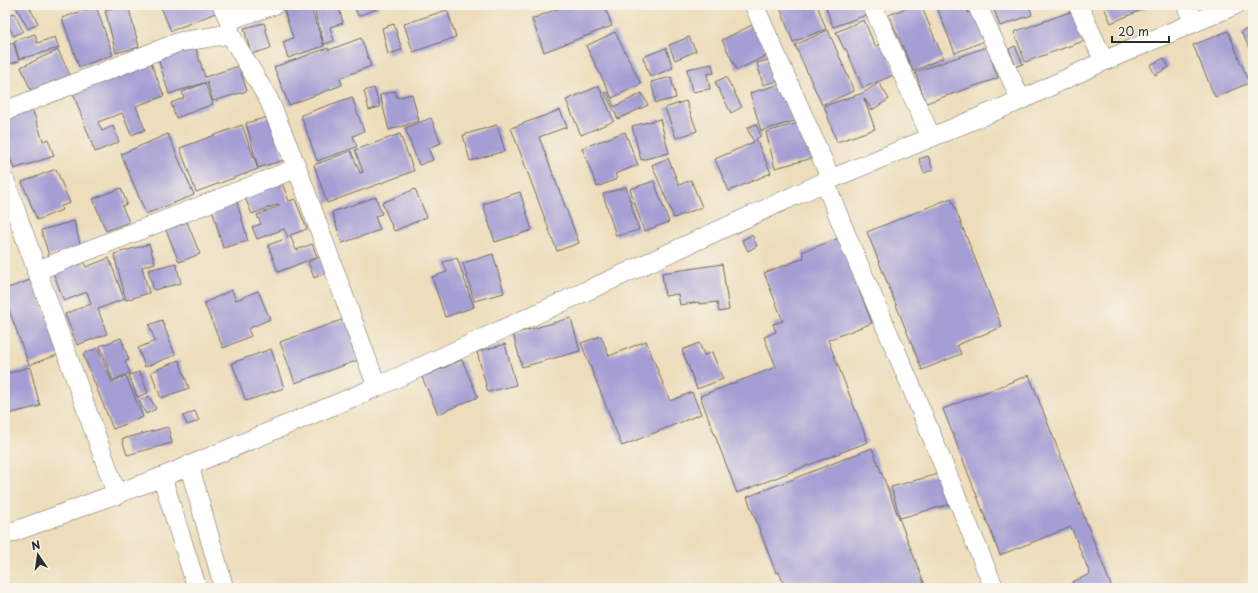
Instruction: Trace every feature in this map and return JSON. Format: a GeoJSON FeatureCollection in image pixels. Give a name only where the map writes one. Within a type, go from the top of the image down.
{"type":"FeatureCollection","features":[{"type":"Feature","properties":{"kind":"street"},"geometry":{"type":"LineString","coordinates":[[5,111],[179,42],[227,20],[274,5]]}},
{"type":"Feature","properties":{"kind":"street"},"geometry":{"type":"LineString","coordinates":[[754,5],[828,181],[847,237],[914,393],[994,588]]}},
{"type":"Feature","properties":{"kind":"street"},"geometry":{"type":"LineString","coordinates":[[872,5],[930,137]]}},
{"type":"Feature","properties":{"kind":"street"},"geometry":{"type":"LineString","coordinates":[[977,5],[1021,100]]}},
{"type":"Feature","properties":{"kind":"street"},"geometry":{"type":"LineString","coordinates":[[1078,5],[1104,61]]}},
{"type":"Feature","properties":{"kind":"street"},"geometry":{"type":"LineString","coordinates":[[5,535],[117,495],[377,387],[828,181],[1021,100],[1104,61],[1190,13],[1235,5]]}},
{"type":"Feature","properties":{"kind":"street"},"geometry":{"type":"LineString","coordinates":[[227,20],[269,100],[297,168],[377,387]]}},
{"type":"Feature","properties":{"kind":"street"},"geometry":{"type":"LineString","coordinates":[[36,271],[297,168]]}},
{"type":"Feature","properties":{"kind":"street"},"geometry":{"type":"LineString","coordinates":[[5,181],[117,495]]}},
{"type":"Feature","properties":{"kind":"street"},"geometry":{"type":"LineString","coordinates":[[189,465],[224,588]]}},
{"type":"Feature","properties":{"kind":"street"},"geometry":{"type":"LineString","coordinates":[[162,477],[197,588]]}},
{"type":"Feature","properties":{"kind":"building"},"geometry":{"type":"Polygon","coordinates":[[[15,5],[28,5],[38,23],[28,29],[15,5]]]}},
{"type":"Feature","properties":{"kind":"building"},"geometry":{"type":"Polygon","coordinates":[[[128,5],[139,47],[116,53],[105,10],[128,5]]]}},
{"type":"Feature","properties":{"kind":"building"},"geometry":{"type":"Polygon","coordinates":[[[160,5],[215,5],[218,12],[171,31],[160,5]]]}},
{"type":"Feature","properties":{"kind":"building"},"geometry":{"type":"Polygon","coordinates":[[[300,5],[310,5],[324,46],[288,58],[283,42],[293,38],[284,10],[300,5]]]}},
{"type":"Feature","properties":{"kind":"building"},"geometry":{"type":"Polygon","coordinates":[[[313,5],[338,5],[343,23],[330,27],[334,41],[324,44],[313,5]]]}},
{"type":"Feature","properties":{"kind":"building"},"geometry":{"type":"Polygon","coordinates":[[[354,5],[378,5],[379,8],[358,16],[354,5]]]}},
{"type":"Feature","properties":{"kind":"building"},"geometry":{"type":"Polygon","coordinates":[[[561,5],[604,5],[612,26],[544,52],[532,19],[562,7],[561,5]]]}},
{"type":"Feature","properties":{"kind":"building"},"geometry":{"type":"Polygon","coordinates":[[[779,5],[817,5],[826,29],[793,42],[779,5]]]}},
{"type":"Feature","properties":{"kind":"building"},"geometry":{"type":"Polygon","coordinates":[[[825,5],[865,5],[869,14],[833,27],[825,5]]]}},
{"type":"Feature","properties":{"kind":"building"},"geometry":{"type":"Polygon","coordinates":[[[913,5],[921,5],[943,58],[913,71],[889,15],[913,5]]]}},
{"type":"Feature","properties":{"kind":"building"},"geometry":{"type":"Polygon","coordinates":[[[936,5],[965,5],[968,13],[974,10],[987,40],[955,53],[936,5]]]}},
{"type":"Feature","properties":{"kind":"building"},"geometry":{"type":"Polygon","coordinates":[[[992,5],[1029,5],[1032,15],[1000,26],[992,5]]]}},
{"type":"Feature","properties":{"kind":"building"},"geometry":{"type":"Polygon","coordinates":[[[1103,5],[1153,5],[1111,23],[1103,5]]]}},
{"type":"Feature","properties":{"kind":"building"},"geometry":{"type":"Polygon","coordinates":[[[96,6],[113,55],[79,67],[62,18],[96,6]]]}},
{"type":"Feature","properties":{"kind":"building"},"geometry":{"type":"Polygon","coordinates":[[[1081,8],[1092,38],[1025,62],[1014,32],[1081,8]]]}},
{"type":"Feature","properties":{"kind":"building"},"geometry":{"type":"Polygon","coordinates":[[[447,10],[456,37],[413,52],[404,24],[447,10]]]}},
{"type":"Feature","properties":{"kind":"building"},"geometry":{"type":"Polygon","coordinates":[[[14,13],[23,31],[14,36],[5,17],[14,13]]]}},
{"type":"Feature","properties":{"kind":"building"},"geometry":{"type":"Polygon","coordinates":[[[864,20],[875,46],[883,43],[896,74],[863,88],[846,49],[844,49],[836,32],[864,20]]]}},
{"type":"Feature","properties":{"kind":"building"},"geometry":{"type":"Polygon","coordinates":[[[264,23],[271,48],[251,54],[244,28],[264,23]]]}},
{"type":"Feature","properties":{"kind":"building"},"geometry":{"type":"Polygon","coordinates":[[[394,24],[402,50],[388,54],[382,28],[394,24]]]}},
{"type":"Feature","properties":{"kind":"building"},"geometry":{"type":"Polygon","coordinates":[[[752,25],[768,55],[737,70],[722,40],[752,25]]]}},
{"type":"Feature","properties":{"kind":"building"},"geometry":{"type":"Polygon","coordinates":[[[1253,26],[1253,54],[1241,32],[1253,26]]]}},
{"type":"Feature","properties":{"kind":"building"},"geometry":{"type":"Polygon","coordinates":[[[828,30],[854,91],[822,105],[795,45],[828,30]]]}},
{"type":"Feature","properties":{"kind":"building"},"geometry":{"type":"Polygon","coordinates":[[[1228,31],[1249,83],[1215,97],[1193,45],[1228,31]]]}},
{"type":"Feature","properties":{"kind":"building"},"geometry":{"type":"Polygon","coordinates":[[[615,32],[641,84],[612,98],[586,46],[615,32]]]}},
{"type":"Feature","properties":{"kind":"building"},"geometry":{"type":"Polygon","coordinates":[[[35,34],[37,43],[55,37],[59,48],[19,59],[14,41],[35,34]]]}},
{"type":"Feature","properties":{"kind":"building"},"geometry":{"type":"Polygon","coordinates":[[[689,37],[696,51],[675,60],[669,45],[689,37]]]}},
{"type":"Feature","properties":{"kind":"building"},"geometry":{"type":"Polygon","coordinates":[[[361,38],[371,66],[340,78],[342,85],[289,105],[274,67],[328,48],[329,50],[361,38]]]}},
{"type":"Feature","properties":{"kind":"building"},"geometry":{"type":"Polygon","coordinates":[[[13,43],[19,61],[7,65],[5,60],[5,46],[13,43]]]}},
{"type":"Feature","properties":{"kind":"building"},"geometry":{"type":"Polygon","coordinates":[[[194,43],[205,77],[239,66],[247,91],[213,101],[207,82],[169,94],[157,55],[194,43]]]}},
{"type":"Feature","properties":{"kind":"building"},"geometry":{"type":"Polygon","coordinates":[[[1015,46],[1023,64],[1016,66],[1009,49],[1015,46]]]}},
{"type":"Feature","properties":{"kind":"building"},"geometry":{"type":"Polygon","coordinates":[[[987,47],[998,78],[926,103],[915,72],[987,47]]]}},
{"type":"Feature","properties":{"kind":"building"},"geometry":{"type":"Polygon","coordinates":[[[666,48],[673,68],[650,77],[643,57],[666,48]]]}},
{"type":"Feature","properties":{"kind":"building"},"geometry":{"type":"Polygon","coordinates":[[[58,50],[70,75],[32,93],[21,67],[58,50]]]}},
{"type":"Feature","properties":{"kind":"building"},"geometry":{"type":"Polygon","coordinates":[[[1164,58],[1169,67],[1155,75],[1150,65],[1164,58]]]}},
{"type":"Feature","properties":{"kind":"building"},"geometry":{"type":"Polygon","coordinates":[[[772,59],[778,81],[763,85],[757,63],[772,59]]]}},
{"type":"Feature","properties":{"kind":"building"},"geometry":{"type":"Polygon","coordinates":[[[151,63],[164,96],[136,106],[145,130],[131,135],[122,113],[98,122],[102,131],[113,126],[119,142],[95,152],[73,93],[151,63]]]}},
{"type":"Feature","properties":{"kind":"building"},"geometry":{"type":"Polygon","coordinates":[[[712,64],[714,73],[707,74],[710,89],[692,92],[687,69],[712,64]]]}},
{"type":"Feature","properties":{"kind":"building"},"geometry":{"type":"Polygon","coordinates":[[[671,77],[676,98],[656,103],[651,82],[671,77]]]}},
{"type":"Feature","properties":{"kind":"building"},"geometry":{"type":"Polygon","coordinates":[[[726,77],[742,107],[731,113],[715,82],[726,77]]]}},
{"type":"Feature","properties":{"kind":"building"},"geometry":{"type":"Polygon","coordinates":[[[205,83],[213,104],[176,118],[171,103],[184,98],[182,92],[205,83]]]}},
{"type":"Feature","properties":{"kind":"building"},"geometry":{"type":"Polygon","coordinates":[[[784,83],[795,121],[761,131],[750,93],[784,83]]]}},
{"type":"Feature","properties":{"kind":"building"},"geometry":{"type":"Polygon","coordinates":[[[879,83],[889,99],[872,110],[864,98],[875,129],[837,142],[824,106],[863,93],[879,83]]]}},
{"type":"Feature","properties":{"kind":"building"},"geometry":{"type":"Polygon","coordinates":[[[599,86],[614,121],[581,135],[566,100],[599,86]]]}},
{"type":"Feature","properties":{"kind":"building"},"geometry":{"type":"Polygon","coordinates":[[[374,88],[380,107],[369,110],[364,91],[374,88]]]}},
{"type":"Feature","properties":{"kind":"building"},"geometry":{"type":"Polygon","coordinates":[[[395,91],[397,98],[412,94],[419,121],[389,130],[380,95],[395,91]]]}},
{"type":"Feature","properties":{"kind":"building"},"geometry":{"type":"Polygon","coordinates":[[[607,92],[614,107],[642,93],[648,105],[618,119],[605,93],[607,92]]]}},
{"type":"Feature","properties":{"kind":"building"},"geometry":{"type":"Polygon","coordinates":[[[352,97],[364,131],[353,136],[357,147],[317,161],[301,115],[352,97]]]}},
{"type":"Feature","properties":{"kind":"building"},"geometry":{"type":"Polygon","coordinates":[[[686,101],[697,131],[676,138],[665,108],[686,101]]]}},
{"type":"Feature","properties":{"kind":"building"},"geometry":{"type":"Polygon","coordinates":[[[32,108],[43,141],[48,139],[54,156],[14,169],[5,143],[5,117],[32,108]]]}},
{"type":"Feature","properties":{"kind":"building"},"geometry":{"type":"Polygon","coordinates":[[[560,110],[567,127],[539,137],[579,243],[557,251],[511,128],[560,110]]]}},
{"type":"Feature","properties":{"kind":"building"},"geometry":{"type":"Polygon","coordinates":[[[272,116],[284,160],[258,168],[246,123],[272,116]]]}},
{"type":"Feature","properties":{"kind":"building"},"geometry":{"type":"Polygon","coordinates":[[[431,118],[441,143],[428,148],[433,160],[419,165],[405,128],[431,118]]]}},
{"type":"Feature","properties":{"kind":"building"},"geometry":{"type":"Polygon","coordinates":[[[660,119],[669,153],[641,160],[632,126],[660,119]]]}},
{"type":"Feature","properties":{"kind":"building"},"geometry":{"type":"Polygon","coordinates":[[[803,122],[813,158],[775,168],[766,132],[803,122]]]}},
{"type":"Feature","properties":{"kind":"building"},"geometry":{"type":"Polygon","coordinates":[[[756,124],[761,136],[756,139],[771,173],[729,191],[715,159],[754,142],[747,128],[756,124]]]}},
{"type":"Feature","properties":{"kind":"building"},"geometry":{"type":"Polygon","coordinates":[[[242,125],[258,169],[196,192],[180,148],[242,125]]]}},
{"type":"Feature","properties":{"kind":"building"},"geometry":{"type":"Polygon","coordinates":[[[497,125],[505,151],[470,161],[463,135],[497,125]]]}},
{"type":"Feature","properties":{"kind":"building"},"geometry":{"type":"Polygon","coordinates":[[[625,132],[638,165],[615,174],[617,179],[597,187],[582,148],[625,132]]]}},
{"type":"Feature","properties":{"kind":"building"},"geometry":{"type":"Polygon","coordinates":[[[168,134],[194,195],[146,214],[121,154],[168,134]]]}},
{"type":"Feature","properties":{"kind":"building"},"geometry":{"type":"Polygon","coordinates":[[[400,134],[414,171],[327,203],[314,165],[351,151],[360,173],[363,172],[355,150],[400,134]]]}},
{"type":"Feature","properties":{"kind":"building"},"geometry":{"type":"Polygon","coordinates":[[[928,156],[933,170],[924,173],[919,159],[928,156]]]}},
{"type":"Feature","properties":{"kind":"building"},"geometry":{"type":"Polygon","coordinates":[[[668,158],[679,185],[691,180],[702,207],[674,218],[652,165],[668,158]]]}},
{"type":"Feature","properties":{"kind":"building"},"geometry":{"type":"Polygon","coordinates":[[[56,169],[70,203],[61,206],[62,210],[37,220],[22,182],[56,169]]]}},
{"type":"Feature","properties":{"kind":"building"},"geometry":{"type":"Polygon","coordinates":[[[280,178],[289,201],[295,199],[307,229],[290,235],[296,250],[312,244],[317,257],[278,272],[268,245],[288,238],[284,229],[257,239],[252,227],[261,224],[257,215],[279,206],[279,204],[252,214],[243,193],[280,178]]]}},
{"type":"Feature","properties":{"kind":"building"},"geometry":{"type":"Polygon","coordinates":[[[654,181],[669,222],[644,231],[630,189],[654,181]]]}},
{"type":"Feature","properties":{"kind":"building"},"geometry":{"type":"Polygon","coordinates":[[[626,187],[639,230],[616,236],[603,194],[626,187]]]}},
{"type":"Feature","properties":{"kind":"building"},"geometry":{"type":"Polygon","coordinates":[[[121,188],[127,204],[122,206],[129,222],[106,231],[93,199],[121,188]]]}},
{"type":"Feature","properties":{"kind":"building"},"geometry":{"type":"Polygon","coordinates":[[[415,189],[427,217],[394,231],[382,203],[415,189]]]}},
{"type":"Feature","properties":{"kind":"building"},"geometry":{"type":"Polygon","coordinates":[[[520,192],[532,230],[495,242],[483,204],[520,192]]]}},
{"type":"Feature","properties":{"kind":"building"},"geometry":{"type":"Polygon","coordinates":[[[376,197],[382,214],[375,216],[380,230],[342,243],[332,212],[376,197]]]}},
{"type":"Feature","properties":{"kind":"building"},"geometry":{"type":"Polygon","coordinates":[[[951,198],[1002,327],[957,345],[961,354],[922,370],[867,232],[951,198]]]}},
{"type":"Feature","properties":{"kind":"building"},"geometry":{"type":"Polygon","coordinates":[[[237,202],[248,241],[223,248],[212,209],[237,202]]]}},
{"type":"Feature","properties":{"kind":"building"},"geometry":{"type":"Polygon","coordinates":[[[74,221],[81,247],[49,256],[41,230],[74,221]]]}},
{"type":"Feature","properties":{"kind":"building"},"geometry":{"type":"Polygon","coordinates":[[[187,222],[200,254],[179,262],[166,230],[187,222]]]}},
{"type":"Feature","properties":{"kind":"building"},"geometry":{"type":"Polygon","coordinates":[[[752,235],[757,246],[748,251],[742,240],[752,235]]]}},
{"type":"Feature","properties":{"kind":"building"},"geometry":{"type":"Polygon","coordinates":[[[839,238],[872,323],[828,340],[868,442],[737,493],[700,396],[776,367],[764,337],[776,332],[773,324],[783,321],[764,273],[804,258],[802,252],[839,238]]]}},
{"type":"Feature","properties":{"kind":"building"},"geometry":{"type":"Polygon","coordinates":[[[149,244],[155,263],[142,267],[149,293],[126,300],[114,254],[149,244]]]}},
{"type":"Feature","properties":{"kind":"building"},"geometry":{"type":"Polygon","coordinates":[[[493,254],[504,293],[474,301],[463,263],[493,254]]]}},
{"type":"Feature","properties":{"kind":"building"},"geometry":{"type":"Polygon","coordinates":[[[320,257],[326,273],[314,278],[308,262],[320,257]]]}},
{"type":"Feature","properties":{"kind":"building"},"geometry":{"type":"Polygon","coordinates":[[[109,258],[124,299],[98,309],[107,334],[77,345],[65,314],[91,304],[87,292],[64,301],[53,272],[83,260],[86,267],[109,258]]]}},
{"type":"Feature","properties":{"kind":"building"},"geometry":{"type":"Polygon","coordinates":[[[457,258],[474,307],[445,317],[432,277],[447,272],[443,262],[457,258]]]}},
{"type":"Feature","properties":{"kind":"building"},"geometry":{"type":"Polygon","coordinates":[[[176,263],[181,283],[154,290],[148,270],[176,263]]]}},
{"type":"Feature","properties":{"kind":"building"},"geometry":{"type":"Polygon","coordinates":[[[722,264],[729,310],[719,312],[717,302],[699,304],[699,302],[680,305],[678,294],[665,296],[662,273],[722,264]]]}},
{"type":"Feature","properties":{"kind":"building"},"geometry":{"type":"Polygon","coordinates":[[[33,279],[60,354],[29,365],[5,299],[5,289],[33,279]]]}},
{"type":"Feature","properties":{"kind":"building"},"geometry":{"type":"Polygon","coordinates":[[[232,290],[236,300],[258,291],[270,319],[248,329],[251,336],[223,348],[204,303],[232,290]]]}},
{"type":"Feature","properties":{"kind":"building"},"geometry":{"type":"Polygon","coordinates":[[[350,317],[364,358],[295,383],[280,342],[350,317]]]}},
{"type":"Feature","properties":{"kind":"building"},"geometry":{"type":"Polygon","coordinates":[[[571,318],[580,351],[522,367],[513,334],[571,318]]]}},
{"type":"Feature","properties":{"kind":"building"},"geometry":{"type":"Polygon","coordinates":[[[162,320],[175,355],[145,367],[138,348],[155,341],[149,325],[162,320]]]}},
{"type":"Feature","properties":{"kind":"building"},"geometry":{"type":"Polygon","coordinates":[[[601,336],[609,356],[646,341],[670,401],[692,392],[701,414],[622,446],[581,343],[601,336]]]}},
{"type":"Feature","properties":{"kind":"building"},"geometry":{"type":"Polygon","coordinates":[[[121,338],[129,360],[125,361],[130,373],[113,380],[100,346],[121,338]]]}},
{"type":"Feature","properties":{"kind":"building"},"geometry":{"type":"Polygon","coordinates":[[[699,343],[704,355],[712,352],[723,379],[697,389],[682,350],[699,343]]]}},
{"type":"Feature","properties":{"kind":"building"},"geometry":{"type":"Polygon","coordinates":[[[505,344],[516,385],[488,392],[477,352],[505,344]]]}},
{"type":"Feature","properties":{"kind":"building"},"geometry":{"type":"Polygon","coordinates":[[[98,348],[112,382],[126,376],[143,417],[113,429],[83,354],[98,348]]]}},
{"type":"Feature","properties":{"kind":"building"},"geometry":{"type":"Polygon","coordinates":[[[271,349],[284,388],[246,401],[232,363],[271,349]]]}},
{"type":"Feature","properties":{"kind":"building"},"geometry":{"type":"Polygon","coordinates":[[[179,360],[189,388],[161,398],[151,372],[179,360]]]}},
{"type":"Feature","properties":{"kind":"building"},"geometry":{"type":"Polygon","coordinates":[[[462,360],[478,397],[438,414],[422,377],[462,360]]]}},
{"type":"Feature","properties":{"kind":"building"},"geometry":{"type":"Polygon","coordinates":[[[30,367],[40,406],[8,414],[5,403],[5,374],[30,367]]]}},
{"type":"Feature","properties":{"kind":"building"},"geometry":{"type":"Polygon","coordinates":[[[140,372],[148,393],[137,397],[129,375],[140,372]]]}},
{"type":"Feature","properties":{"kind":"building"},"geometry":{"type":"Polygon","coordinates":[[[1029,375],[1112,588],[1074,588],[1072,582],[1090,574],[1071,527],[1000,555],[943,409],[1029,375]]]}},
{"type":"Feature","properties":{"kind":"building"},"geometry":{"type":"Polygon","coordinates":[[[149,396],[156,409],[146,414],[139,401],[149,396]]]}},
{"type":"Feature","properties":{"kind":"building"},"geometry":{"type":"Polygon","coordinates":[[[195,411],[199,421],[187,425],[183,416],[195,411]]]}},
{"type":"Feature","properties":{"kind":"building"},"geometry":{"type":"Polygon","coordinates":[[[168,427],[172,443],[127,455],[122,439],[168,427]]]}},
{"type":"Feature","properties":{"kind":"building"},"geometry":{"type":"Polygon","coordinates":[[[872,448],[926,588],[785,588],[779,572],[776,573],[747,497],[872,448]]]}},
{"type":"Feature","properties":{"kind":"building"},"geometry":{"type":"Polygon","coordinates":[[[942,473],[951,504],[900,518],[891,487],[942,473]]]}}]}
